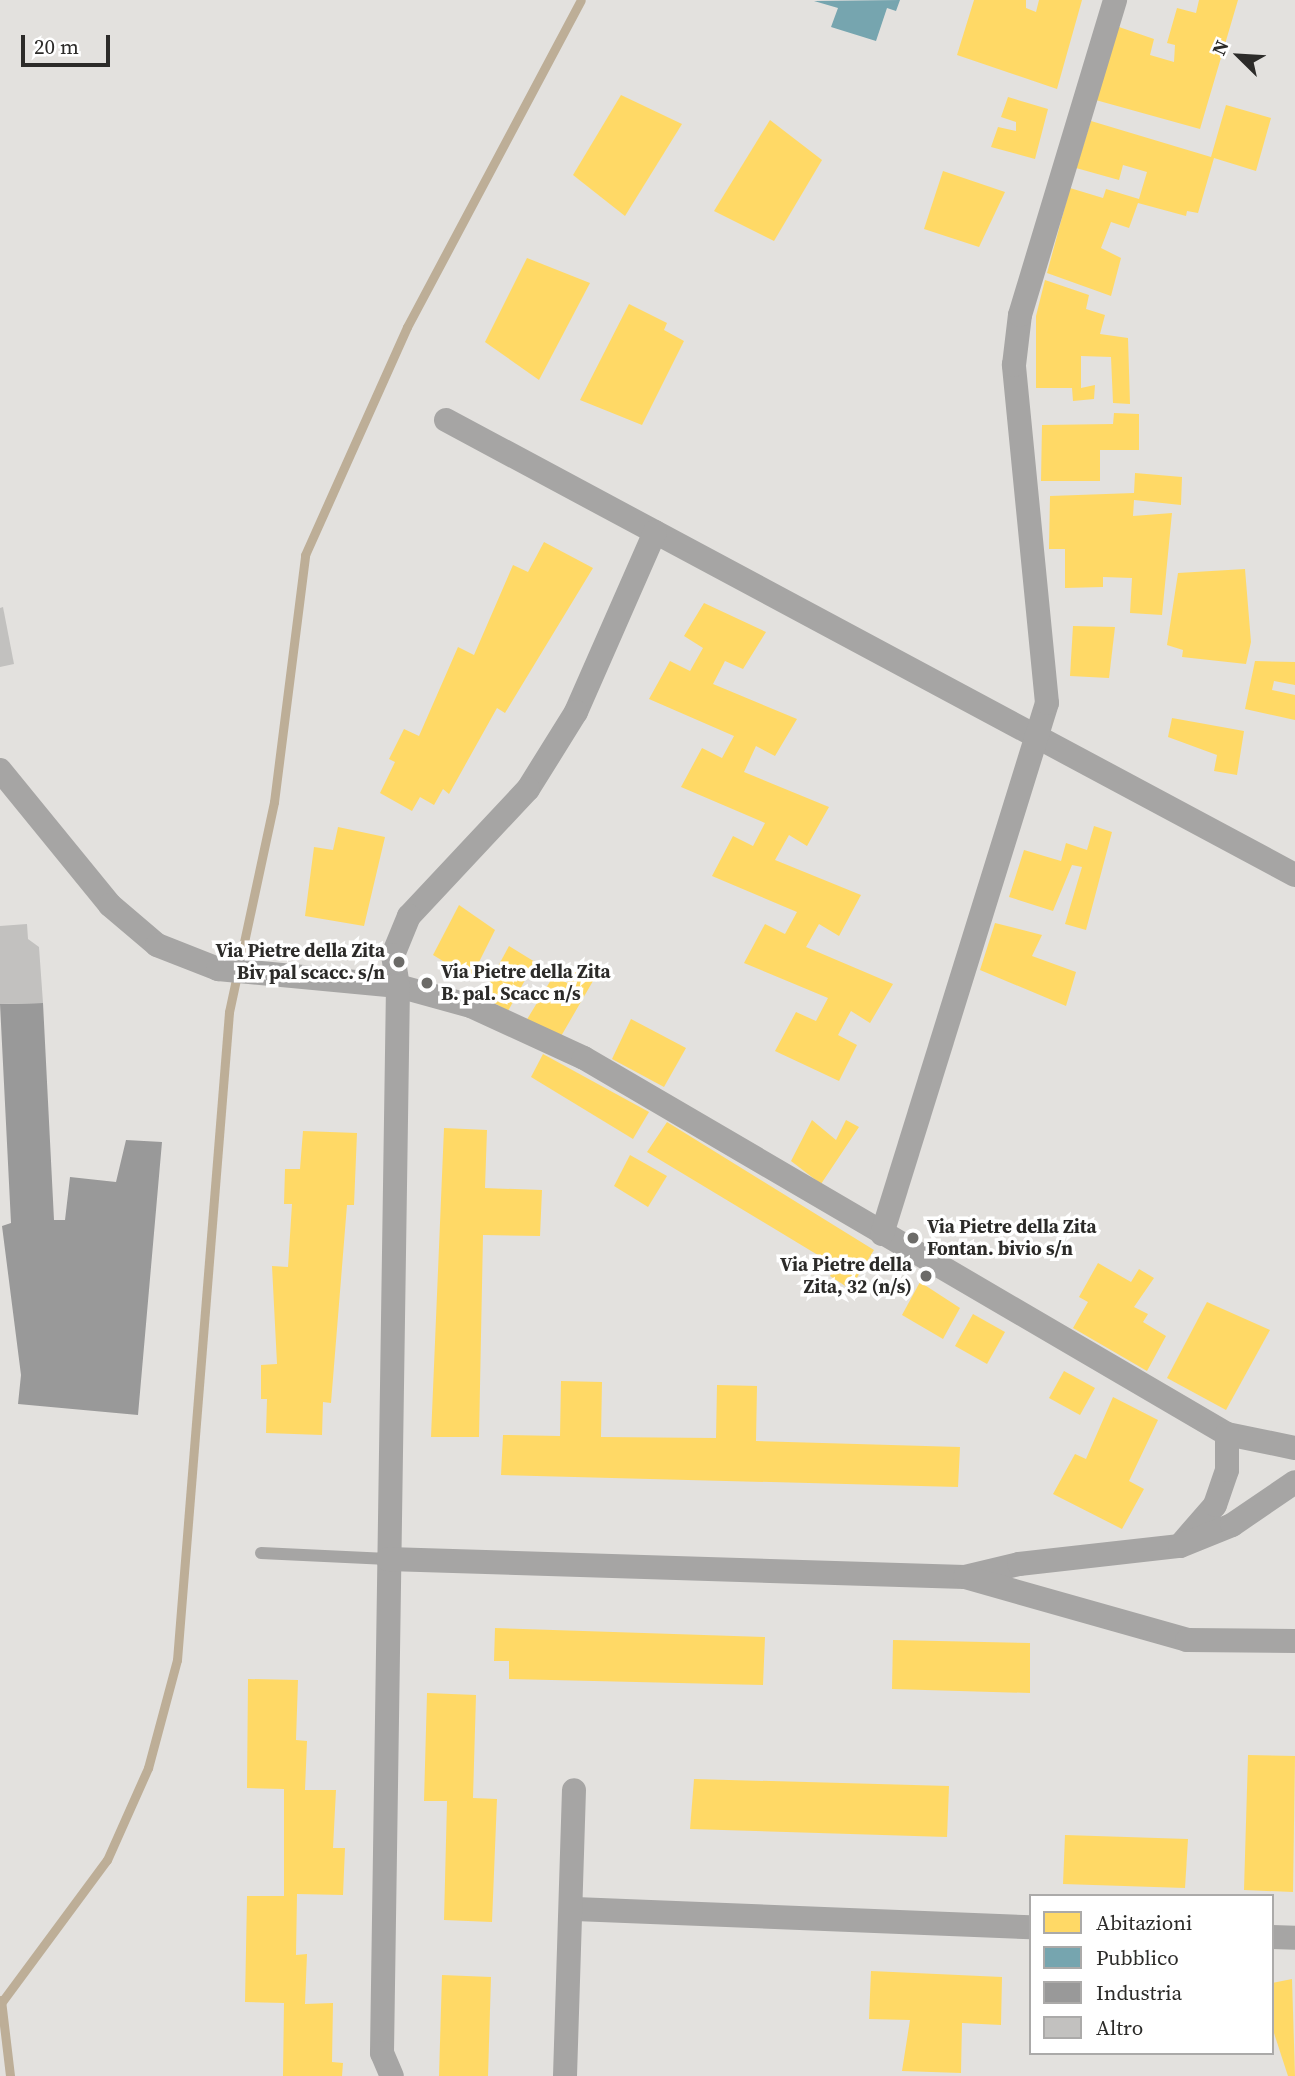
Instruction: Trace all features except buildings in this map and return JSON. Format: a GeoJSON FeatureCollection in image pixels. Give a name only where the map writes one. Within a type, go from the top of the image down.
{"type":"FeatureCollection","features":[{"type":"Feature","properties":{"kind":"street"},"geometry":{"type":"LineString","coordinates":[[882,1234],[1039,736],[1047,703],[1014,365],[1020,315],[1115,0]]}},
{"type":"Feature","properties":{"kind":"street"},"geometry":{"type":"LineString","coordinates":[[446,420],[1295,875]]}},
{"type":"Feature","properties":{"kind":"street"},"geometry":{"type":"LineString","coordinates":[[392,2076],[382,2053],[398,986],[393,955],[409,916],[528,789],[576,712],[654,532]]}},
{"type":"Feature","properties":{"kind":"street"},"geometry":{"type":"LineString","coordinates":[[0,770],[110,905],[157,944],[218,969],[398,986],[471,1006],[584,1058],[1227,1434],[1295,1448]]}},
{"type":"Feature","properties":{"kind":"street"},"geometry":{"type":"LineString","coordinates":[[1180,1546],[1214,1505],[1227,1470],[1227,1434]]}},
{"type":"Feature","properties":{"kind":"street"},"geometry":{"type":"LineString","coordinates":[[965,1577],[1018,1564],[1180,1546],[1232,1525],[1295,1482]]}},
{"type":"Feature","properties":{"kind":"street"},"geometry":{"type":"LineString","coordinates":[[388,1559],[965,1577],[1187,1640],[1295,1641]]}},
{"type":"Feature","properties":{"kind":"street"},"geometry":{"type":"LineString","coordinates":[[565,2076],[575,1909],[574,1790]]}},
{"type":"Feature","properties":{"kind":"street"},"geometry":{"type":"LineString","coordinates":[[575,1909],[1029,1927]]}},
{"type":"Feature","properties":{"kind":"street"},"geometry":{"type":"LineString","coordinates":[[1274,1937],[1295,1938]]}},
{"type":"Feature","properties":{"kind":"lane"},"geometry":{"type":"LineString","coordinates":[[261,1553],[388,1559]]}},
{"type":"Feature","properties":{"kind":"waterway"},"geometry":{"type":"LineString","coordinates":[[1,2003],[107,1860],[148,1768],[177,1660],[229,1012],[274,802],[305,555],[407,327],[581,0]]}},
{"type":"Feature","properties":{"kind":"waterway"},"geometry":{"type":"LineString","coordinates":[[1,2000],[10,2076]]}},
{"type":"Feature","properties":{"kind":"place","name":"Via Pietre della Zita Biv pal scacc. s/n"},"geometry":{"type":"Point","coordinates":[399,962]}},
{"type":"Feature","properties":{"kind":"place","name":"Via Pietre della Zita B. pal. Scacc n/s"},"geometry":{"type":"Point","coordinates":[427,983]}},
{"type":"Feature","properties":{"kind":"place","name":"Via Pietre della Zita Fontan. bivio s/n"},"geometry":{"type":"Point","coordinates":[913,1238]}},
{"type":"Feature","properties":{"kind":"place","name":"Via Pietre della Zita, 32 (n/s)"},"geometry":{"type":"Point","coordinates":[926,1276]}}]}
